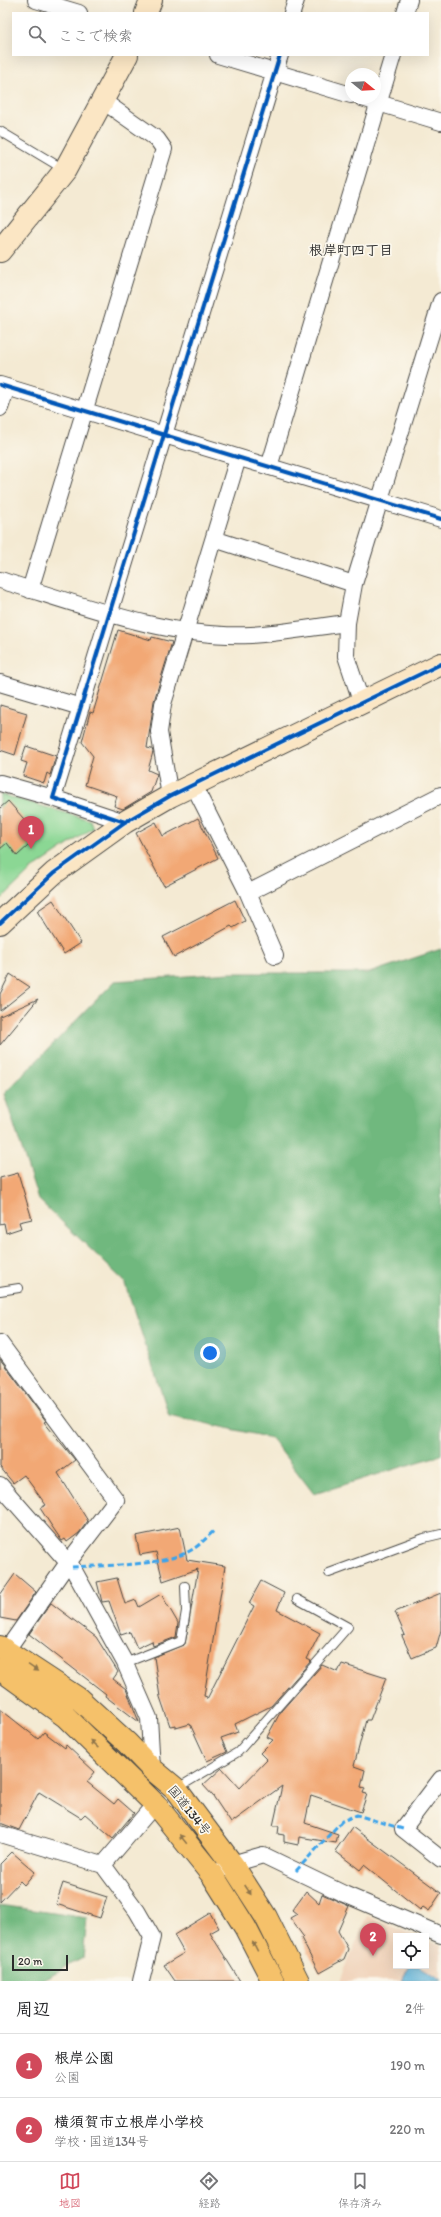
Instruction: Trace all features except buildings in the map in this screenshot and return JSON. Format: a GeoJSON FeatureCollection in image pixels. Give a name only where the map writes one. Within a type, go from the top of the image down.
{"type":"FeatureCollection","features":[{"type":"Feature","properties":{"kind":"highway","name":"国道134号"},"geometry":{"type":"LineString","coordinates":[[2,1655],[79,1699],[152,1769],[176,1789],[232,1864],[266,1918],[298,1981]]}},
{"type":"Feature","properties":{"kind":"highway","name":"国道134号"},"geometry":{"type":"LineString","coordinates":[[2,1655],[155,1804],[213,1876],[245,1927],[273,1981]]}},
{"type":"Feature","properties":{"kind":"street"},"geometry":{"type":"LineString","coordinates":[[36,0],[76,12]]}},
{"type":"Feature","properties":{"kind":"street"},"geometry":{"type":"LineString","coordinates":[[146,12],[151,0]]}},
{"type":"Feature","properties":{"kind":"street"},"geometry":{"type":"LineString","coordinates":[[292,12],[296,0]]}},
{"type":"Feature","properties":{"kind":"street"},"geometry":{"type":"LineString","coordinates":[[406,12],[410,0]]}},
{"type":"Feature","properties":{"kind":"street"},"geometry":{"type":"LineString","coordinates":[[0,251],[65,170],[126,56]]}},
{"type":"Feature","properties":{"kind":"street"},"geometry":{"type":"LineString","coordinates":[[221,56],[345,93]]}},
{"type":"Feature","properties":{"kind":"street"},"geometry":{"type":"LineString","coordinates":[[53,798],[280,56]]}},
{"type":"Feature","properties":{"kind":"street"},"geometry":{"type":"LineString","coordinates":[[381,93],[393,56]]}},
{"type":"Feature","properties":{"kind":"street"},"geometry":{"type":"LineString","coordinates":[[30,590],[86,410],[164,148],[157,139],[103,101]]}},
{"type":"Feature","properties":{"kind":"street"},"geometry":{"type":"LineString","coordinates":[[269,467],[378,104]]}},
{"type":"Feature","properties":{"kind":"street"},"geometry":{"type":"LineString","coordinates":[[381,104],[441,122]]}},
{"type":"Feature","properties":{"kind":"street"},"geometry":{"type":"LineString","coordinates":[[362,704],[346,656],[347,623],[354,584],[441,301]]}},
{"type":"Feature","properties":{"kind":"street"},"geometry":{"type":"LineString","coordinates":[[0,408],[3,386],[441,519]]}},
{"type":"Feature","properties":{"kind":"street"},"geometry":{"type":"LineString","coordinates":[[170,796],[159,732],[163,704],[238,458]]}},
{"type":"Feature","properties":{"kind":"street"},"geometry":{"type":"LineString","coordinates":[[214,540],[354,584]]}},
{"type":"Feature","properties":{"kind":"street"},"geometry":{"type":"LineString","coordinates":[[0,580],[110,615],[185,631],[250,635],[347,623]]}},
{"type":"Feature","properties":{"kind":"street"},"geometry":{"type":"LineString","coordinates":[[0,923],[54,873],[125,822],[170,796],[194,786],[441,664]]}},
{"type":"Feature","properties":{"kind":"street"},"geometry":{"type":"LineString","coordinates":[[0,683],[81,707]]}},
{"type":"Feature","properties":{"kind":"street"},"geometry":{"type":"LineString","coordinates":[[0,783],[53,798],[125,822]]}},
{"type":"Feature","properties":{"kind":"street"},"geometry":{"type":"LineString","coordinates":[[194,786],[248,893],[275,956]]}},
{"type":"Feature","properties":{"kind":"street"},"geometry":{"type":"LineString","coordinates":[[248,893],[441,795]]}},
{"type":"Feature","properties":{"kind":"street"},"geometry":{"type":"LineString","coordinates":[[0,1343],[116,1500],[67,1564],[2,1655]]}},
{"type":"Feature","properties":{"kind":"street"},"geometry":{"type":"LineString","coordinates":[[0,1485],[67,1564],[72,1567],[125,1663],[148,1718],[152,1769]]}},
{"type":"Feature","properties":{"kind":"street"},"geometry":{"type":"LineString","coordinates":[[441,1779],[403,1829],[441,1859]]}},
{"type":"Feature","properties":{"kind":"street"},"geometry":{"type":"LineString","coordinates":[[103,1865],[155,1804]]}},
{"type":"Feature","properties":{"kind":"street"},"geometry":{"type":"LineString","coordinates":[[0,1834],[103,1865],[137,1911],[152,1937],[141,1981]]}},
{"type":"Feature","properties":{"kind":"street"},"geometry":{"type":"LineString","coordinates":[[213,1876],[232,1864],[263,1855],[344,1894],[441,1935]]}},
{"type":"Feature","properties":{"kind":"lane"},"geometry":{"type":"LineString","coordinates":[[0,131],[65,170]]}},
{"type":"Feature","properties":{"kind":"lane"},"geometry":{"type":"LineString","coordinates":[[0,1291],[19,1288]]}},
{"type":"Feature","properties":{"kind":"lane"},"geometry":{"type":"LineString","coordinates":[[329,1573],[424,1538],[441,1534]]}},
{"type":"Feature","properties":{"kind":"lane"},"geometry":{"type":"LineString","coordinates":[[125,1663],[181,1641],[186,1611],[185,1586]]}},
{"type":"Feature","properties":{"kind":"lane"},"geometry":{"type":"LineString","coordinates":[[176,1789],[238,1752],[348,1627],[297,1598]]}},
{"type":"Feature","properties":{"kind":"shaded area"},"geometry":{"type":"Polygon","coordinates":[[[367,1916],[408,1933],[393,1933],[393,1969],[429,1969],[429,1941],[441,1946],[441,1981],[340,1981],[367,1916]]]}},
{"type":"Feature","properties":{"kind":"green space"},"geometry":{"type":"Polygon","coordinates":[[[0,794],[90,820],[93,828],[31,870],[0,900],[0,794]]]}},
{"type":"Feature","properties":{"kind":"green space"},"geometry":{"type":"Polygon","coordinates":[[[441,949],[441,1455],[314,1494],[271,1438],[169,1415],[124,1281],[38,1199],[4,1094],[115,981],[230,973],[369,973],[441,949]]]}},
{"type":"Feature","properties":{"kind":"green space"},"geometry":{"type":"Polygon","coordinates":[[[0,1905],[87,1918],[83,1958],[39,1981],[0,1981],[0,1905]]]}},
{"type":"Feature","properties":{"kind":"water"},"geometry":{"type":"Polygon","coordinates":[[[408,1969],[424,1969],[441,1979],[441,1981],[401,1981],[408,1969]]]}},
{"type":"Feature","properties":{"kind":"marked path"},"geometry":{"type":"LineString","coordinates":[[72,1567],[134,1564],[167,1559],[181,1555],[193,1549],[214,1531]]}},
{"type":"Feature","properties":{"kind":"marked path"},"geometry":{"type":"LineString","coordinates":[[296,1871],[342,1821],[357,1815],[403,1829]]}},
{"type":"Feature","properties":{"kind":"cycle path"},"geometry":{"type":"LineString","coordinates":[[125,822],[53,798],[280,56]]}},
{"type":"Feature","properties":{"kind":"cycle path"},"geometry":{"type":"LineString","coordinates":[[0,385],[441,519]]}},
{"type":"Feature","properties":{"kind":"cycle path"},"geometry":{"type":"LineString","coordinates":[[0,923],[54,873],[125,822],[170,796],[441,664]]}},
{"type":"Feature","properties":{"kind":"place","name":"根岸公園"},"geometry":{"type":"Point","coordinates":[31,849]}},
{"type":"Feature","properties":{"kind":"place","name":"横須賀市立根岸小学校"},"geometry":{"type":"Point","coordinates":[373,1956]}},
{"type":"Feature","properties":{"kind":"district","name":"根岸町四丁目"},"geometry":{"type":"Point","coordinates":[351,250]}}]}
